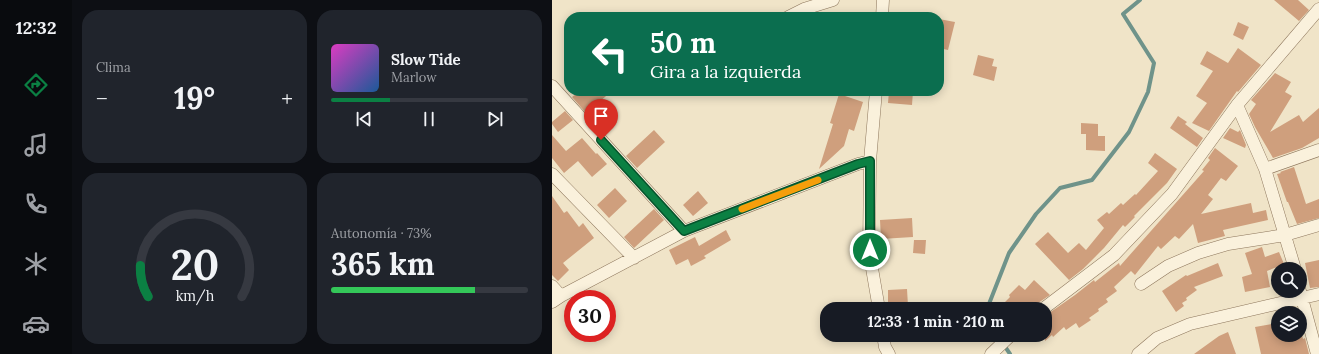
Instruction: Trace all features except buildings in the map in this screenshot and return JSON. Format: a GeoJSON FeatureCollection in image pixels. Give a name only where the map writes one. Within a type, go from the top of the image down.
{"type":"FeatureCollection","features":[{"type":"Feature","properties":{"kind":"street"},"geometry":{"type":"LineString","coordinates":[[798,12],[833,0]]}},
{"type":"Feature","properties":{"kind":"street"},"geometry":{"type":"LineString","coordinates":[[882,12],[883,0]]}},
{"type":"Feature","properties":{"kind":"street"},"geometry":{"type":"LineString","coordinates":[[1052,302],[1114,255],[1172,194],[1237,105],[1319,9]]}},
{"type":"Feature","properties":{"kind":"street"},"geometry":{"type":"LineString","coordinates":[[552,86],[684,231]]}},
{"type":"Feature","properties":{"kind":"street"},"geometry":{"type":"LineString","coordinates":[[876,96],[870,161],[870,250],[878,302]]}},
{"type":"Feature","properties":{"kind":"street"},"geometry":{"type":"LineString","coordinates":[[1237,105],[1265,169],[1292,262]]}},
{"type":"Feature","properties":{"kind":"street"},"geometry":{"type":"LineString","coordinates":[[1265,169],[1319,150]]}},
{"type":"Feature","properties":{"kind":"street"},"geometry":{"type":"LineString","coordinates":[[552,286],[556,299],[684,231],[858,164],[870,161]]}},
{"type":"Feature","properties":{"kind":"street"},"geometry":{"type":"LineString","coordinates":[[552,174],[634,258]]}},
{"type":"Feature","properties":{"kind":"street"},"geometry":{"type":"LineString","coordinates":[[1141,284],[1168,266],[1198,253],[1228,244],[1285,235],[1319,226]]}},
{"type":"Feature","properties":{"kind":"street"},"geometry":{"type":"LineString","coordinates":[[1307,294],[1319,294]]}},
{"type":"Feature","properties":{"kind":"street"},"geometry":{"type":"LineString","coordinates":[[1138,354],[1156,338],[1190,324],[1286,298]]}},
{"type":"Feature","properties":{"kind":"street"},"geometry":{"type":"LineString","coordinates":[[1302,298],[1317,354]]}},
{"type":"Feature","properties":{"kind":"street"},"geometry":{"type":"LineString","coordinates":[[884,342],[889,354]]}},
{"type":"Feature","properties":{"kind":"street"},"geometry":{"type":"LineString","coordinates":[[991,354],[1004,342]]}},
{"type":"Feature","properties":{"kind":"waterway"},"geometry":{"type":"LineString","coordinates":[[990,302],[1009,253],[1036,214],[1060,188],[1092,180],[1129,132],[1148,92],[1154,63],[1123,14],[1140,0]]}},
{"type":"Feature","properties":{"kind":"waterway"},"geometry":{"type":"LineString","coordinates":[[1002,342],[1010,354]]}},
{"type":"Feature","properties":{"kind":"slow traffic"},"geometry":{"type":"LineString","coordinates":[[742,209],[818,180]]}},
{"type":"Feature","properties":{"kind":"route"},"geometry":{"type":"LineString","coordinates":[[601,140],[684,231],[858,164],[870,161],[870,250]]}}]}
